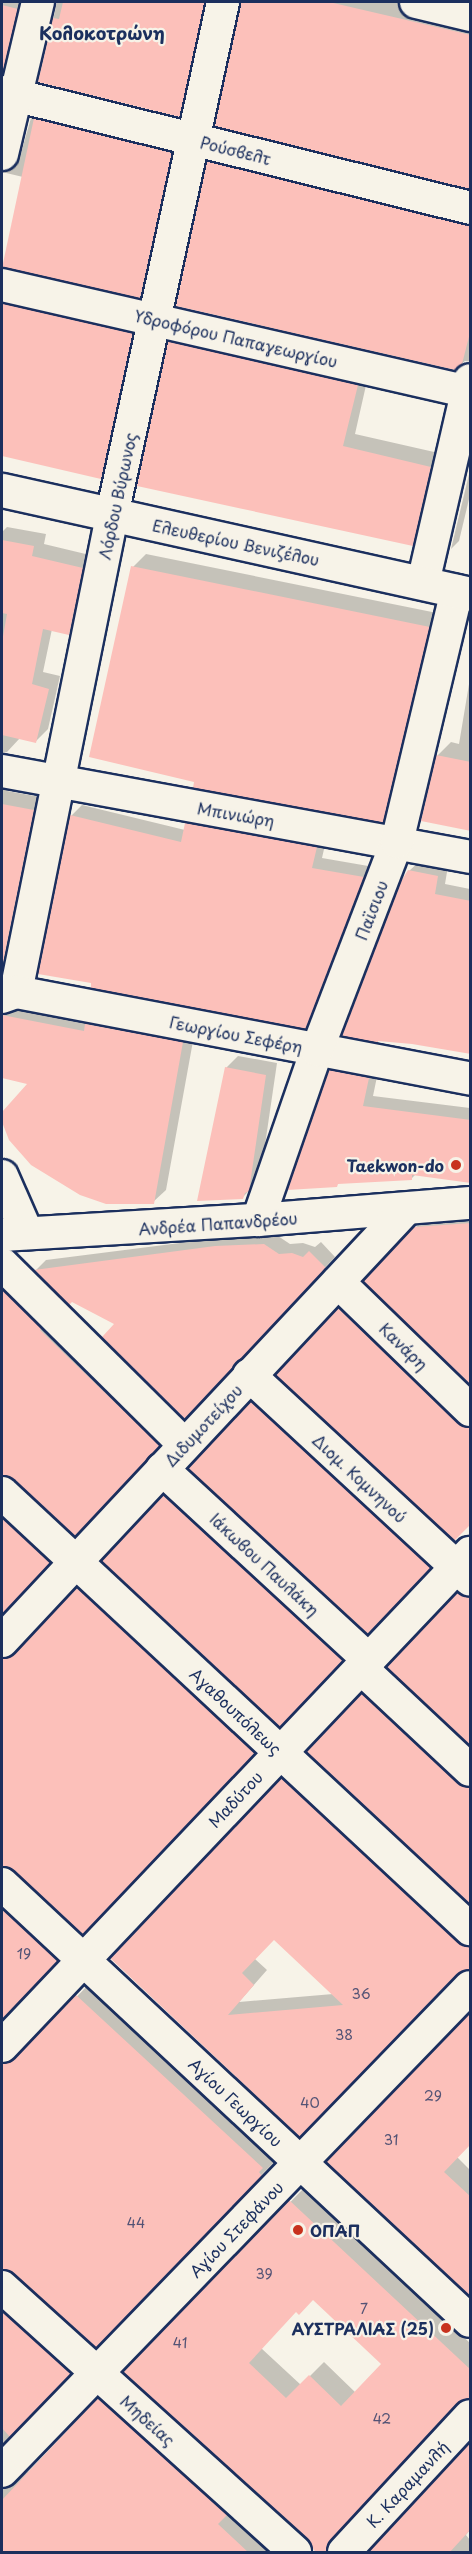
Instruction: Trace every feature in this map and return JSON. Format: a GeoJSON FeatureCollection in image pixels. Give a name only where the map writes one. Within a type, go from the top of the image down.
{"type":"FeatureCollection","features":[{"type":"Feature","properties":{"kind":"main road","name":"Ελευθερίου Βενιζέλου"},"geometry":{"type":"LineString","coordinates":[[2,490],[464,593]]}},
{"type":"Feature","properties":{"kind":"street"},"geometry":{"type":"LineString","coordinates":[[2,154],[8,93],[38,2]]}},
{"type":"Feature","properties":{"kind":"street","name":"Λόρδου Βύρωνος"},"geometry":{"type":"LineString","coordinates":[[9,994],[60,782],[112,515],[223,2]]}},
{"type":"Feature","properties":{"kind":"street"},"geometry":{"type":"LineString","coordinates":[[416,2],[471,15]]}},
{"type":"Feature","properties":{"kind":"street","name":"Ρούσβελτ"},"geometry":{"type":"LineString","coordinates":[[8,93],[471,208]]}},
{"type":"Feature","properties":{"kind":"street","name":"Υδροφόρου Παπαγεωργίου"},"geometry":{"type":"LineString","coordinates":[[2,285],[470,388]]}},
{"type":"Feature","properties":{"kind":"street"},"geometry":{"type":"LineString","coordinates":[[423,584],[470,388]]}},
{"type":"Feature","properties":{"kind":"street","name":"Παϊσιου"},"geometry":{"type":"LineString","coordinates":[[258,1220],[317,1050],[397,842],[464,593]]}},
{"type":"Feature","properties":{"kind":"street","name":"Μπινιώρη"},"geometry":{"type":"LineString","coordinates":[[2,771],[471,857]]}},
{"type":"Feature","properties":{"kind":"street","name":"Γεωργίου Σεφέρη"},"geometry":{"type":"LineString","coordinates":[[9,994],[471,1079]]}},
{"type":"Feature","properties":{"kind":"street","name":"Ανδρέα Παπανδρέου"},"geometry":{"type":"LineString","coordinates":[[2,1176],[14,1234],[258,1220],[471,1203]]}},
{"type":"Feature","properties":{"kind":"street","name":"Διδυμοτείχου"},"geometry":{"type":"LineString","coordinates":[[2,1641],[405,1210]]}},
{"type":"Feature","properties":{"kind":"street"},"geometry":{"type":"LineString","coordinates":[[2,1264],[185,1445]]}},
{"type":"Feature","properties":{"kind":"street","name":"Κανάρη"},"geometry":{"type":"LineString","coordinates":[[338,1282],[471,1410]]}},
{"type":"Feature","properties":{"kind":"street","name":"Διομ. Κομνηνού"},"geometry":{"type":"LineString","coordinates":[[249,1375],[466,1567]]}},
{"type":"Feature","properties":{"kind":"street","name":"Ιάκωβου Παυλάκη"},"geometry":{"type":"LineString","coordinates":[[162,1469],[365,1664],[471,1770]]}},
{"type":"Feature","properties":{"kind":"street","name":"Αγαθουπόλεως"},"geometry":{"type":"LineString","coordinates":[[2,1493],[471,1929]]}},
{"type":"Feature","properties":{"kind":"street","name":"Μαδύτου"},"geometry":{"type":"LineString","coordinates":[[2,2046],[365,1664],[466,1567]]}},
{"type":"Feature","properties":{"kind":"street","name":"Αγίου Γεωργίου"},"geometry":{"type":"LineString","coordinates":[[2,1884],[471,2321]]}},
{"type":"Feature","properties":{"kind":"street","name":"Αγίου Στεφάνου"},"geometry":{"type":"LineString","coordinates":[[2,2471],[471,1987]]}},
{"type":"Feature","properties":{"kind":"street","name":"Μηδείας"},"geometry":{"type":"LineString","coordinates":[[2,2287],[295,2553]]}},
{"type":"Feature","properties":{"kind":"street","name":"Κ. Καραμανλή"},"geometry":{"type":"LineString","coordinates":[[345,2553],[471,2416]]}},
{"type":"Feature","properties":{"kind":"building"},"geometry":{"type":"Polygon","coordinates":[[[63,2],[205,2],[180,117],[38,82],[53,18],[59,19],[63,2]]]}},
{"type":"Feature","properties":{"kind":"building"},"geometry":{"type":"Polygon","coordinates":[[[240,2],[329,2],[471,35],[471,190],[215,126],[240,2]]]}},
{"type":"Feature","properties":{"kind":"building"},"geometry":{"type":"Polygon","coordinates":[[[2,5],[18,9],[3,73],[2,73],[2,5]]]}},
{"type":"Feature","properties":{"kind":"building"},"geometry":{"type":"Polygon","coordinates":[[[34,118],[172,153],[140,298],[2,268],[34,118]]]}},
{"type":"Feature","properties":{"kind":"building"},"geometry":{"type":"Polygon","coordinates":[[[207,161],[471,225],[471,329],[462,364],[455,370],[176,306],[207,161]]]}},
{"type":"Feature","properties":{"kind":"building"},"geometry":{"type":"Polygon","coordinates":[[[2,303],[133,333],[101,479],[2,456],[2,303]]]}},
{"type":"Feature","properties":{"kind":"building"},"geometry":{"type":"Polygon","coordinates":[[[168,341],[358,385],[343,446],[431,467],[413,546],[137,486],[168,341]]]}},
{"type":"Feature","properties":{"kind":"building"},"geometry":{"type":"Polygon","coordinates":[[[2,540],[34,546],[32,556],[83,568],[69,635],[43,629],[32,684],[49,689],[36,743],[2,735],[2,642],[7,614],[2,613],[2,540]]]}},
{"type":"Feature","properties":{"kind":"building"},"geometry":{"type":"Polygon","coordinates":[[[131,566],[430,627],[383,823],[193,788],[194,782],[89,757],[131,566]]]}},
{"type":"Feature","properties":{"kind":"building"},"geometry":{"type":"Polygon","coordinates":[[[436,755],[471,762],[471,831],[421,821],[436,755]]]}},
{"type":"Feature","properties":{"kind":"building"},"geometry":{"type":"Polygon","coordinates":[[[2,804],[34,810],[2,968],[2,804]]]}},
{"type":"Feature","properties":{"kind":"building"},"geometry":{"type":"Polygon","coordinates":[[[70,815],[181,842],[185,823],[317,847],[312,868],[364,877],[306,1029],[91,988],[91,983],[38,974],[70,815]]]}},
{"type":"Feature","properties":{"kind":"building"},"geometry":{"type":"Polygon","coordinates":[[[408,870],[438,876],[435,894],[471,901],[471,1054],[412,1044],[378,1041],[378,1043],[342,1036],[400,883],[408,870]]]}},
{"type":"Feature","properties":{"kind":"building"},"geometry":{"type":"Polygon","coordinates":[[[2,1015],[84,1031],[85,1024],[183,1042],[154,1204],[106,1204],[80,1195],[31,1165],[9,1140],[2,1122],[2,1112],[27,1084],[2,1078],[2,1015]]]}},
{"type":"Feature","properties":{"kind":"building"},"geometry":{"type":"Polygon","coordinates":[[[225,1067],[266,1075],[249,1191],[245,1193],[243,1199],[197,1201],[225,1067]]]}},
{"type":"Feature","properties":{"kind":"building"},"geometry":{"type":"Polygon","coordinates":[[[329,1070],[369,1078],[363,1106],[471,1120],[471,1183],[412,1175],[412,1180],[338,1184],[337,1187],[287,1190],[329,1070]]]}},
{"type":"Feature","properties":{"kind":"building"},"geometry":{"type":"Polygon","coordinates":[[[471,1223],[471,1385],[363,1281],[414,1227],[471,1223]]]}},
{"type":"Feature","properties":{"kind":"building"},"geometry":{"type":"Polygon","coordinates":[[[264,1244],[279,1254],[292,1253],[303,1257],[309,1251],[326,1268],[185,1419],[102,1337],[114,1324],[72,1302],[69,1305],[34,1270],[215,1246],[264,1244]]]}},
{"type":"Feature","properties":{"kind":"building"},"geometry":{"type":"Polygon","coordinates":[[[2,1289],[42,1328],[40,1330],[160,1446],[75,1536],[14,1480],[2,1476],[2,1289]]]}},
{"type":"Feature","properties":{"kind":"building"},"geometry":{"type":"Polygon","coordinates":[[[338,1308],[457,1423],[471,1427],[471,1524],[454,1541],[275,1375],[338,1308]]]}},
{"type":"Feature","properties":{"kind":"building"},"geometry":{"type":"Polygon","coordinates":[[[251,1401],[431,1568],[368,1634],[188,1468],[251,1401]]]}},
{"type":"Feature","properties":{"kind":"building"},"geometry":{"type":"Polygon","coordinates":[[[163,1495],[343,1661],[280,1727],[101,1561],[163,1495]]]}},
{"type":"Feature","properties":{"kind":"building"},"geometry":{"type":"Polygon","coordinates":[[[2,1517],[50,1563],[2,1615],[2,1517]]]}},
{"type":"Feature","properties":{"kind":"building"},"geometry":{"type":"Polygon","coordinates":[[[77,1587],[255,1753],[83,1935],[14,1871],[2,1867],[2,1658],[15,1653],[77,1587]]]}},
{"type":"Feature","properties":{"kind":"building"},"geometry":{"type":"Polygon","coordinates":[[[457,1593],[471,1599],[471,1746],[386,1667],[457,1593]]]}},
{"type":"Feature","properties":{"kind":"building"},"geometry":{"type":"Polygon","coordinates":[[[362,1693],[458,1783],[471,1787],[471,1905],[306,1752],[362,1693]]]}},
{"type":"Feature","properties":{"kind":"building"},"geometry":{"type":"Polygon","coordinates":[[[281,1778],[458,1942],[471,1946],[471,1970],[457,1974],[300,2137],[110,1958],[281,1778]],[[274,1940],[242,1973],[254,1985],[228,2015],[343,2005],[274,1940]]]}},
{"type":"Feature","properties":{"kind":"building"},"geometry":{"type":"Polygon","coordinates":[[[2,1908],[58,1961],[2,2020],[2,1908]]]}},
{"type":"Feature","properties":{"kind":"building"},"geometry":{"type":"Polygon","coordinates":[[[76,1995],[263,2168],[259,2172],[262,2176],[96,2348],[14,2274],[2,2270],[2,2063],[15,2058],[76,1995]]]}},
{"type":"Feature","properties":{"kind":"building"},"geometry":{"type":"Polygon","coordinates":[[[471,2012],[471,2144],[444,2172],[471,2197],[471,2297],[326,2162],[471,2012]]]}},
{"type":"Feature","properties":{"kind":"building"},"geometry":{"type":"Polygon","coordinates":[[[289,2200],[471,2370],[471,2398],[457,2404],[331,2540],[327,2553],[316,2553],[307,2539],[123,2372],[289,2200]],[[313,2300],[299,2315],[296,2312],[249,2363],[286,2398],[309,2375],[341,2406],[381,2364],[313,2300]]]}},
{"type":"Feature","properties":{"kind":"building"},"geometry":{"type":"Polygon","coordinates":[[[2,2311],[71,2374],[10,2437],[2,2428],[2,2311]]]}},
{"type":"Feature","properties":{"kind":"building"},"geometry":{"type":"Polygon","coordinates":[[[98,2398],[227,2515],[218,2524],[249,2553],[2,2553],[2,2500],[98,2398]]]}},
{"type":"Feature","properties":{"kind":"building"},"geometry":{"type":"Polygon","coordinates":[[[471,2442],[471,2529],[449,2553],[368,2553],[471,2442]]]}},
{"type":"Feature","properties":{"kind":"place","name":"Taekwon-do"},"geometry":{"type":"Point","coordinates":[456,1165]}},
{"type":"Feature","properties":{"kind":"place","name":"ΟΠΑΠ"},"geometry":{"type":"Point","coordinates":[298,2230]}},
{"type":"Feature","properties":{"kind":"place","name":"ΑΥΣΤΡΑΛΙΑΣ (25)"},"geometry":{"type":"Point","coordinates":[446,2328]}},
{"type":"Feature","properties":{"kind":"district","name":"Κολοκοτρώνη"},"geometry":{"type":"Point","coordinates":[102,33]}}]}
